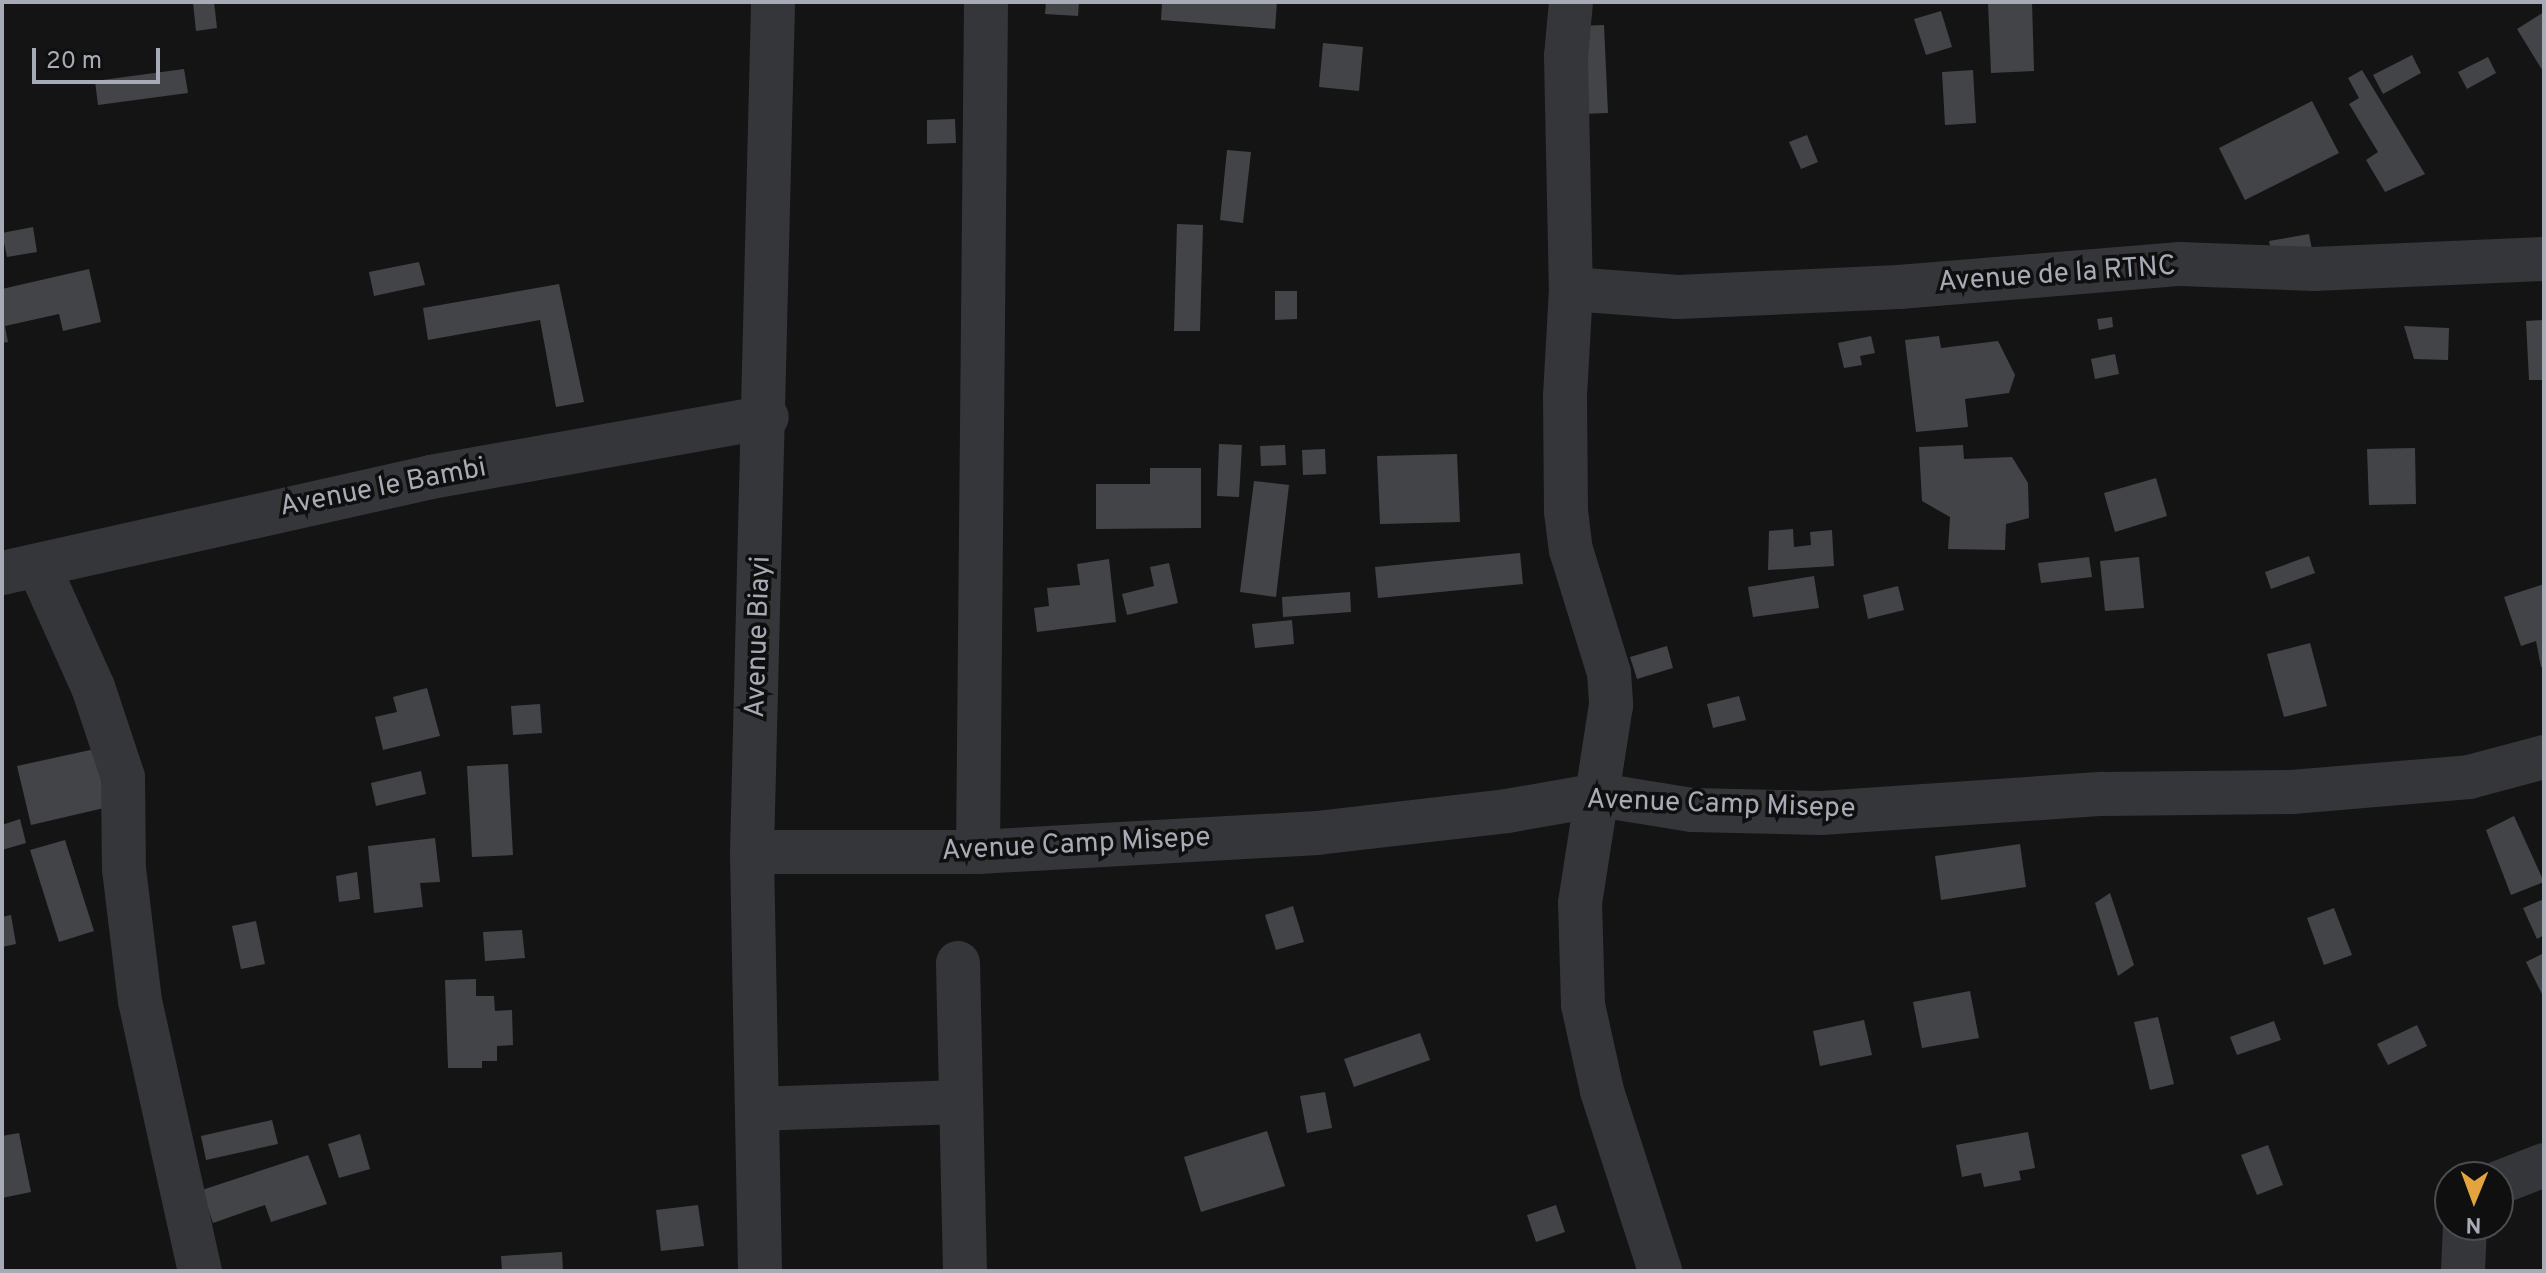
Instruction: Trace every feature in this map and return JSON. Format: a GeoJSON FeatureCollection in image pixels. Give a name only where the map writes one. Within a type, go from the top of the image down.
{"type":"FeatureCollection","features":[{"type":"Feature","properties":{"kind":"street","name":"Avenue Biayi"},"geometry":{"type":"LineString","coordinates":[[760,1271],[752,852],[767,417],[773,2]]}},
{"type":"Feature","properties":{"kind":"street"},"geometry":{"type":"LineString","coordinates":[[978,852],[986,2]]}},
{"type":"Feature","properties":{"kind":"street"},"geometry":{"type":"LineString","coordinates":[[1571,2],[1566,56],[1571,289],[1565,396],[1566,511],[1571,550],[1609,673],[1609,738],[1580,903],[1583,1005],[1602,1091],[1660,1271]]}},
{"type":"Feature","properties":{"kind":"street","name":"Avenue de la RTNC"},"geometry":{"type":"LineString","coordinates":[[1571,289],[1678,297],[1899,287],[2180,264],[2314,269],[2544,259]]}},
{"type":"Feature","properties":{"kind":"street","name":"Avenue le Bambi"},"geometry":{"type":"LineString","coordinates":[[20,570],[356,492],[767,417]]}},
{"type":"Feature","properties":{"kind":"street"},"geometry":{"type":"LineString","coordinates":[[20,570],[93,687],[123,777],[124,869],[140,1001],[200,1271]]}},
{"type":"Feature","properties":{"kind":"street","name":"Avenue Camp Misepe"},"geometry":{"type":"LineString","coordinates":[[752,852],[978,852],[1317,833],[1507,811],[1599,795],[1692,810],[1871,811],[2089,795],[2387,787],[2469,777],[2544,757]]}},
{"type":"Feature","properties":{"kind":"street"},"geometry":{"type":"LineString","coordinates":[[958,963],[965,1271]]}},
{"type":"Feature","properties":{"kind":"street"},"geometry":{"type":"LineString","coordinates":[[757,1109],[960,1102]]}},
{"type":"Feature","properties":{"kind":"street"},"geometry":{"type":"LineString","coordinates":[[2514,1177],[2544,1165]]}},
{"type":"Feature","properties":{"kind":"street"},"geometry":{"type":"LineString","coordinates":[[2463,1271],[2464,1241]]}},
{"type":"Feature","properties":{"kind":"building"},"geometry":{"type":"Polygon","coordinates":[[[214,2],[217,28],[196,31],[193,3],[214,2]]]}},
{"type":"Feature","properties":{"kind":"building"},"geometry":{"type":"Polygon","coordinates":[[[1046,2],[1079,2],[1078,16],[1045,14],[1046,2]]]}},
{"type":"Feature","properties":{"kind":"building"},"geometry":{"type":"Polygon","coordinates":[[[1162,2],[1277,2],[1275,29],[1161,20],[1162,2]]]}},
{"type":"Feature","properties":{"kind":"building"},"geometry":{"type":"Polygon","coordinates":[[[1988,2],[2032,2],[2034,71],[1991,73],[1988,2]]]}},
{"type":"Feature","properties":{"kind":"building"},"geometry":{"type":"Polygon","coordinates":[[[1941,11],[1952,47],[1926,55],[1914,19],[1941,11]]]}},
{"type":"Feature","properties":{"kind":"building"},"geometry":{"type":"Polygon","coordinates":[[[2544,12],[2544,73],[2517,29],[2544,12]]]}},
{"type":"Feature","properties":{"kind":"building"},"geometry":{"type":"Polygon","coordinates":[[[1604,25],[1608,113],[1581,114],[1577,26],[1604,25]]]}},
{"type":"Feature","properties":{"kind":"building"},"geometry":{"type":"Polygon","coordinates":[[[1323,43],[1363,47],[1359,91],[1319,87],[1323,43]]]}},
{"type":"Feature","properties":{"kind":"building"},"geometry":{"type":"Polygon","coordinates":[[[2412,55],[2421,73],[2383,94],[2373,75],[2412,55]]]}},
{"type":"Feature","properties":{"kind":"building"},"geometry":{"type":"Polygon","coordinates":[[[2488,57],[2496,73],[2467,89],[2458,72],[2488,57]]]}},
{"type":"Feature","properties":{"kind":"building"},"geometry":{"type":"Polygon","coordinates":[[[184,69],[188,93],[98,105],[95,81],[184,69]]]}},
{"type":"Feature","properties":{"kind":"building"},"geometry":{"type":"Polygon","coordinates":[[[1973,70],[1976,123],[1945,125],[1942,72],[1973,70]]]}},
{"type":"Feature","properties":{"kind":"building"},"geometry":{"type":"Polygon","coordinates":[[[2362,70],[2425,174],[2385,192],[2366,160],[2378,152],[2349,104],[2359,98],[2348,78],[2362,70]]]}},
{"type":"Feature","properties":{"kind":"building"},"geometry":{"type":"Polygon","coordinates":[[[2312,101],[2339,153],[2245,200],[2219,148],[2312,101]]]}},
{"type":"Feature","properties":{"kind":"building"},"geometry":{"type":"Polygon","coordinates":[[[955,119],[956,143],[927,144],[927,120],[955,119]]]}},
{"type":"Feature","properties":{"kind":"building"},"geometry":{"type":"Polygon","coordinates":[[[1807,135],[1818,162],[1801,169],[1789,142],[1807,135]]]}},
{"type":"Feature","properties":{"kind":"building"},"geometry":{"type":"Polygon","coordinates":[[[1227,150],[1251,152],[1243,223],[1220,220],[1227,150]]]}},
{"type":"Feature","properties":{"kind":"building"},"geometry":{"type":"Polygon","coordinates":[[[1177,224],[1203,225],[1200,331],[1174,331],[1177,224]]]}},
{"type":"Feature","properties":{"kind":"building"},"geometry":{"type":"Polygon","coordinates":[[[33,227],[37,252],[7,257],[2,233],[33,227]]]}},
{"type":"Feature","properties":{"kind":"building"},"geometry":{"type":"Polygon","coordinates":[[[2309,234],[2313,255],[2273,262],[2269,241],[2309,234]]]}},
{"type":"Feature","properties":{"kind":"building"},"geometry":{"type":"Polygon","coordinates":[[[419,262],[425,285],[374,296],[369,272],[419,262]]]}},
{"type":"Feature","properties":{"kind":"building"},"geometry":{"type":"Polygon","coordinates":[[[89,269],[101,322],[63,331],[59,314],[5,326],[8,342],[2,343],[2,289],[89,269]]]}},
{"type":"Feature","properties":{"kind":"building"},"geometry":{"type":"Polygon","coordinates":[[[559,284],[584,402],[556,407],[540,320],[428,340],[423,308],[559,284]]]}},
{"type":"Feature","properties":{"kind":"building"},"geometry":{"type":"Polygon","coordinates":[[[1275,291],[1297,291],[1297,319],[1275,320],[1275,291]]]}},
{"type":"Feature","properties":{"kind":"building"},"geometry":{"type":"Polygon","coordinates":[[[2112,317],[2113,327],[2099,330],[2097,319],[2112,317]]]}},
{"type":"Feature","properties":{"kind":"building"},"geometry":{"type":"Polygon","coordinates":[[[2544,320],[2544,380],[2529,380],[2526,321],[2544,320]]]}},
{"type":"Feature","properties":{"kind":"building"},"geometry":{"type":"Polygon","coordinates":[[[2404,326],[2449,328],[2448,360],[2414,359],[2404,326]]]}},
{"type":"Feature","properties":{"kind":"building"},"geometry":{"type":"Polygon","coordinates":[[[1871,336],[1875,353],[1860,356],[1862,365],[1844,368],[1838,343],[1871,336]]]}},
{"type":"Feature","properties":{"kind":"building"},"geometry":{"type":"Polygon","coordinates":[[[1939,336],[1941,348],[1998,341],[2015,375],[2009,393],[1965,399],[1968,427],[1916,432],[1905,340],[1939,336]]]}},
{"type":"Feature","properties":{"kind":"building"},"geometry":{"type":"Polygon","coordinates":[[[2115,354],[2119,374],[2095,379],[2091,359],[2115,354]]]}},
{"type":"Feature","properties":{"kind":"building"},"geometry":{"type":"Polygon","coordinates":[[[1219,444],[1242,445],[1239,497],[1217,496],[1219,444]]]}},
{"type":"Feature","properties":{"kind":"building"},"geometry":{"type":"Polygon","coordinates":[[[1285,445],[1286,465],[1261,466],[1260,446],[1285,445]]]}},
{"type":"Feature","properties":{"kind":"building"},"geometry":{"type":"Polygon","coordinates":[[[1963,445],[1964,459],[2012,457],[2028,483],[2029,518],[2006,524],[2005,550],[1948,549],[1950,517],[1922,501],[1919,447],[1963,445]]]}},
{"type":"Feature","properties":{"kind":"building"},"geometry":{"type":"Polygon","coordinates":[[[2415,448],[2416,504],[2369,505],[2367,449],[2415,448]]]}},
{"type":"Feature","properties":{"kind":"building"},"geometry":{"type":"Polygon","coordinates":[[[1325,449],[1326,474],[1303,475],[1302,450],[1325,449]]]}},
{"type":"Feature","properties":{"kind":"building"},"geometry":{"type":"Polygon","coordinates":[[[1457,454],[1460,522],[1380,524],[1377,456],[1457,454]]]}},
{"type":"Feature","properties":{"kind":"building"},"geometry":{"type":"Polygon","coordinates":[[[1150,468],[1201,468],[1201,528],[1096,529],[1096,484],[1150,484],[1150,468]]]}},
{"type":"Feature","properties":{"kind":"building"},"geometry":{"type":"Polygon","coordinates":[[[2156,478],[2167,516],[2115,532],[2104,493],[2156,478]]]}},
{"type":"Feature","properties":{"kind":"building"},"geometry":{"type":"Polygon","coordinates":[[[1254,481],[1289,485],[1276,597],[1240,592],[1254,481]]]}},
{"type":"Feature","properties":{"kind":"building"},"geometry":{"type":"Polygon","coordinates":[[[1793,529],[1794,547],[1811,545],[1810,532],[1832,530],[1834,566],[1768,570],[1769,531],[1793,529]]]}},
{"type":"Feature","properties":{"kind":"building"},"geometry":{"type":"Polygon","coordinates":[[[1520,553],[1523,584],[1378,598],[1375,567],[1520,553]]]}},
{"type":"Feature","properties":{"kind":"building"},"geometry":{"type":"Polygon","coordinates":[[[2309,556],[2315,573],[2271,589],[2265,572],[2309,556]]]}},
{"type":"Feature","properties":{"kind":"building"},"geometry":{"type":"Polygon","coordinates":[[[2089,557],[2092,577],[2041,583],[2038,563],[2089,557]]]}},
{"type":"Feature","properties":{"kind":"building"},"geometry":{"type":"Polygon","coordinates":[[[2139,557],[2144,608],[2105,611],[2100,561],[2139,557]]]}},
{"type":"Feature","properties":{"kind":"building"},"geometry":{"type":"Polygon","coordinates":[[[1109,559],[1116,622],[1037,632],[1034,608],[1049,606],[1047,588],[1080,585],[1077,564],[1109,559]]]}},
{"type":"Feature","properties":{"kind":"building"},"geometry":{"type":"Polygon","coordinates":[[[1169,563],[1178,603],[1127,615],[1122,594],[1154,586],[1150,567],[1169,563]]]}},
{"type":"Feature","properties":{"kind":"building"},"geometry":{"type":"Polygon","coordinates":[[[1814,576],[1819,608],[1753,617],[1748,587],[1814,576]]]}},
{"type":"Feature","properties":{"kind":"building"},"geometry":{"type":"Polygon","coordinates":[[[2544,584],[2544,667],[2541,667],[2536,641],[2521,646],[2504,597],[2544,584]]]}},
{"type":"Feature","properties":{"kind":"building"},"geometry":{"type":"Polygon","coordinates":[[[1898,586],[1904,610],[1868,619],[1863,595],[1898,586]]]}},
{"type":"Feature","properties":{"kind":"building"},"geometry":{"type":"Polygon","coordinates":[[[1350,592],[1351,612],[1283,617],[1282,597],[1350,592]]]}},
{"type":"Feature","properties":{"kind":"building"},"geometry":{"type":"Polygon","coordinates":[[[1292,620],[1294,644],[1255,648],[1252,624],[1292,620]]]}},
{"type":"Feature","properties":{"kind":"building"},"geometry":{"type":"Polygon","coordinates":[[[2310,643],[2327,706],[2284,717],[2267,654],[2310,643]]]}},
{"type":"Feature","properties":{"kind":"building"},"geometry":{"type":"Polygon","coordinates":[[[1667,646],[1673,668],[1637,679],[1630,657],[1667,646]]]}},
{"type":"Feature","properties":{"kind":"building"},"geometry":{"type":"Polygon","coordinates":[[[427,688],[440,736],[383,750],[375,717],[397,712],[393,697],[427,688]]]}},
{"type":"Feature","properties":{"kind":"building"},"geometry":{"type":"Polygon","coordinates":[[[1739,696],[1746,720],[1713,728],[1707,704],[1739,696]]]}},
{"type":"Feature","properties":{"kind":"building"},"geometry":{"type":"Polygon","coordinates":[[[540,704],[542,733],[513,735],[511,706],[540,704]]]}},
{"type":"Feature","properties":{"kind":"building"},"geometry":{"type":"Polygon","coordinates":[[[104,747],[117,805],[31,825],[17,766],[104,747]]]}},
{"type":"Feature","properties":{"kind":"building"},"geometry":{"type":"Polygon","coordinates":[[[508,764],[513,855],[472,857],[467,766],[508,764]]]}},
{"type":"Feature","properties":{"kind":"building"},"geometry":{"type":"Polygon","coordinates":[[[421,771],[426,794],[376,806],[371,783],[421,771]]]}},
{"type":"Feature","properties":{"kind":"building"},"geometry":{"type":"Polygon","coordinates":[[[2514,816],[2544,882],[2511,895],[2486,830],[2514,816]]]}},
{"type":"Feature","properties":{"kind":"building"},"geometry":{"type":"Polygon","coordinates":[[[20,819],[26,843],[2,850],[2,825],[20,819]]]}},
{"type":"Feature","properties":{"kind":"building"},"geometry":{"type":"Polygon","coordinates":[[[435,838],[440,882],[420,883],[423,907],[374,913],[368,846],[435,838]]]}},
{"type":"Feature","properties":{"kind":"building"},"geometry":{"type":"Polygon","coordinates":[[[65,840],[94,931],[59,942],[30,850],[65,840]]]}},
{"type":"Feature","properties":{"kind":"building"},"geometry":{"type":"Polygon","coordinates":[[[2020,844],[2026,887],[1941,900],[1935,856],[2020,844]]]}},
{"type":"Feature","properties":{"kind":"building"},"geometry":{"type":"Polygon","coordinates":[[[357,872],[360,899],[339,902],[336,876],[357,872]]]}},
{"type":"Feature","properties":{"kind":"building"},"geometry":{"type":"Polygon","coordinates":[[[2110,893],[2134,965],[2118,976],[2095,903],[2110,893]]]}},
{"type":"Feature","properties":{"kind":"building"},"geometry":{"type":"Polygon","coordinates":[[[2544,899],[2544,935],[2537,939],[2523,908],[2544,899]]]}},
{"type":"Feature","properties":{"kind":"building"},"geometry":{"type":"Polygon","coordinates":[[[1293,906],[1304,942],[1276,950],[1265,915],[1293,906]]]}},
{"type":"Feature","properties":{"kind":"building"},"geometry":{"type":"Polygon","coordinates":[[[2334,908],[2352,955],[2324,965],[2307,918],[2334,908]]]}},
{"type":"Feature","properties":{"kind":"building"},"geometry":{"type":"Polygon","coordinates":[[[11,915],[16,944],[2,947],[2,917],[11,915]]]}},
{"type":"Feature","properties":{"kind":"building"},"geometry":{"type":"Polygon","coordinates":[[[256,921],[265,964],[241,969],[232,926],[256,921]]]}},
{"type":"Feature","properties":{"kind":"building"},"geometry":{"type":"Polygon","coordinates":[[[522,930],[525,958],[485,961],[483,932],[522,930]]]}},
{"type":"Feature","properties":{"kind":"building"},"geometry":{"type":"Polygon","coordinates":[[[2544,953],[2544,998],[2526,962],[2544,953]]]}},
{"type":"Feature","properties":{"kind":"building"},"geometry":{"type":"Polygon","coordinates":[[[476,979],[476,996],[494,996],[495,1011],[512,1010],[513,1045],[497,1046],[497,1061],[482,1061],[482,1068],[448,1068],[445,980],[476,979]]]}},
{"type":"Feature","properties":{"kind":"building"},"geometry":{"type":"Polygon","coordinates":[[[1970,991],[1979,1038],[1922,1048],[1913,1002],[1970,991]]]}},
{"type":"Feature","properties":{"kind":"building"},"geometry":{"type":"Polygon","coordinates":[[[2158,1017],[2174,1084],[2150,1090],[2134,1022],[2158,1017]]]}},
{"type":"Feature","properties":{"kind":"building"},"geometry":{"type":"Polygon","coordinates":[[[1864,1020],[1872,1055],[1820,1066],[1813,1031],[1864,1020]]]}},
{"type":"Feature","properties":{"kind":"building"},"geometry":{"type":"Polygon","coordinates":[[[2274,1021],[2281,1040],[2237,1055],[2230,1037],[2274,1021]]]}},
{"type":"Feature","properties":{"kind":"building"},"geometry":{"type":"Polygon","coordinates":[[[2417,1025],[2427,1046],[2388,1065],[2377,1044],[2417,1025]]]}},
{"type":"Feature","properties":{"kind":"building"},"geometry":{"type":"Polygon","coordinates":[[[1420,1033],[1430,1060],[1354,1087],[1344,1059],[1420,1033]]]}},
{"type":"Feature","properties":{"kind":"building"},"geometry":{"type":"Polygon","coordinates":[[[1325,1092],[1332,1128],[1307,1133],[1300,1096],[1325,1092]]]}},
{"type":"Feature","properties":{"kind":"building"},"geometry":{"type":"Polygon","coordinates":[[[272,1120],[278,1144],[206,1160],[201,1136],[272,1120]]]}},
{"type":"Feature","properties":{"kind":"building"},"geometry":{"type":"Polygon","coordinates":[[[1267,1131],[1285,1186],[1201,1212],[1184,1157],[1267,1131]]]}},
{"type":"Feature","properties":{"kind":"building"},"geometry":{"type":"Polygon","coordinates":[[[2028,1132],[2035,1168],[2019,1171],[2021,1180],[1984,1187],[1981,1173],[1962,1177],[1956,1145],[2028,1132]]]}},
{"type":"Feature","properties":{"kind":"building"},"geometry":{"type":"Polygon","coordinates":[[[19,1133],[31,1192],[2,1198],[2,1136],[19,1133]]]}},
{"type":"Feature","properties":{"kind":"building"},"geometry":{"type":"Polygon","coordinates":[[[360,1134],[370,1169],[339,1178],[328,1144],[360,1134]]]}},
{"type":"Feature","properties":{"kind":"building"},"geometry":{"type":"Polygon","coordinates":[[[2268,1145],[2283,1185],[2257,1195],[2241,1155],[2268,1145]]]}},
{"type":"Feature","properties":{"kind":"building"},"geometry":{"type":"Polygon","coordinates":[[[308,1155],[327,1204],[271,1222],[265,1205],[213,1223],[202,1190],[308,1155]]]}},
{"type":"Feature","properties":{"kind":"building"},"geometry":{"type":"Polygon","coordinates":[[[698,1205],[704,1246],[661,1251],[656,1210],[698,1205]]]}},
{"type":"Feature","properties":{"kind":"building"},"geometry":{"type":"Polygon","coordinates":[[[1556,1205],[1565,1232],[1536,1242],[1527,1215],[1556,1205]]]}},
{"type":"Feature","properties":{"kind":"building"},"geometry":{"type":"Polygon","coordinates":[[[562,1252],[563,1271],[502,1271],[501,1256],[562,1252]]]}}]}
